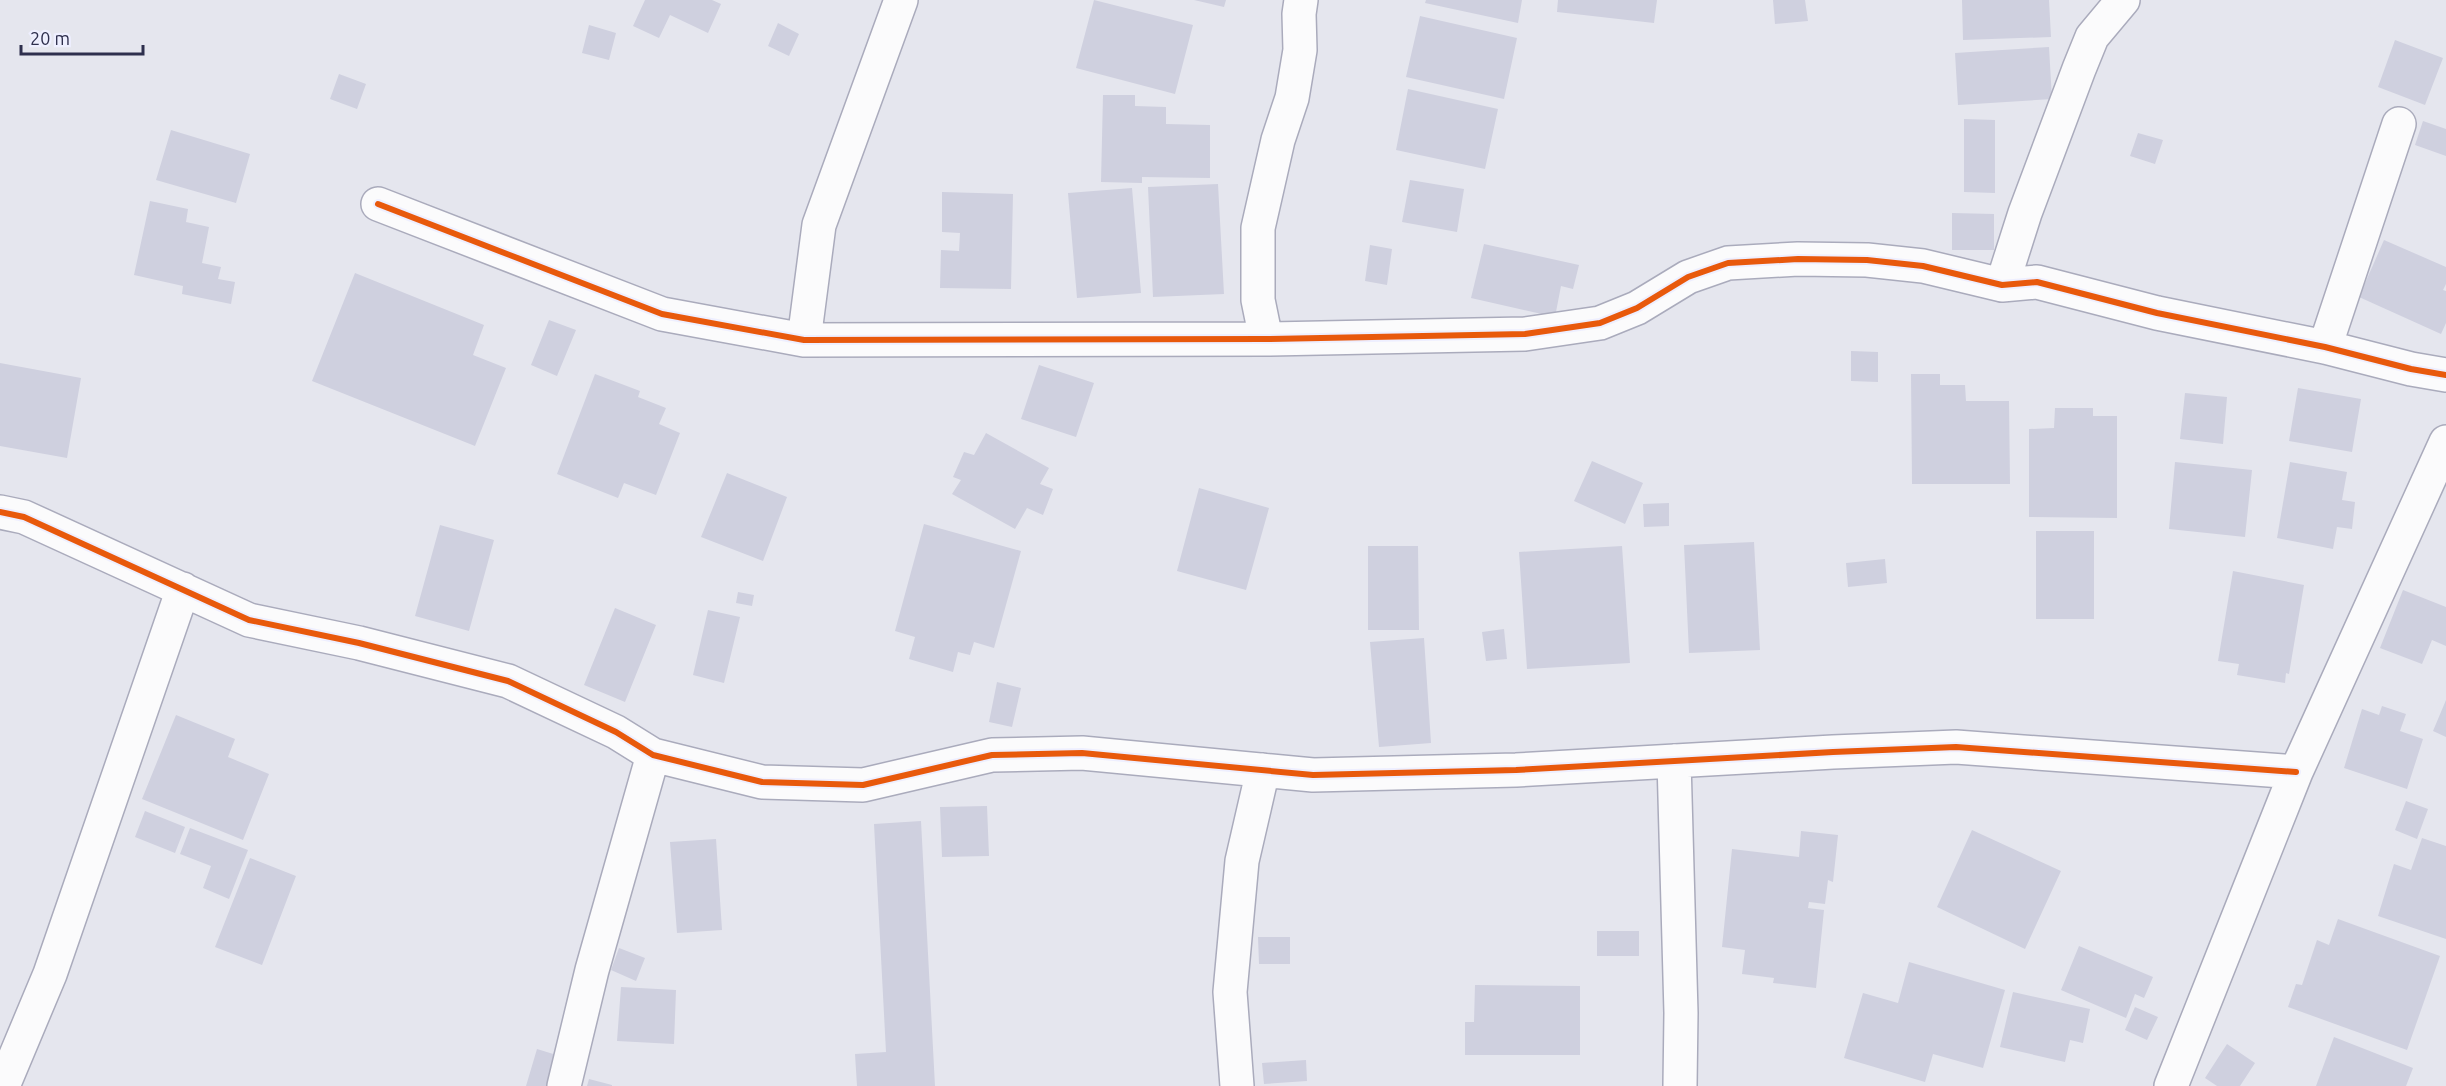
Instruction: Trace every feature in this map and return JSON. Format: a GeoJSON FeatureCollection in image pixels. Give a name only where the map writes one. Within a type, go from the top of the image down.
{"type":"FeatureCollection","features":[{"type":"Feature","properties":{"kind":"street"},"geometry":{"type":"LineString","coordinates":[[804,340],[819,225],[901,0]]}},
{"type":"Feature","properties":{"kind":"street"},"geometry":{"type":"LineString","coordinates":[[1266,339],[1258,300],[1258,228],[1278,140],[1292,98],[1300,50],[1301,0]]}},
{"type":"Feature","properties":{"kind":"street"},"geometry":{"type":"LineString","coordinates":[[2002,285],[2025,213],[2092,37],[2123,0]]}},
{"type":"Feature","properties":{"kind":"street"},"geometry":{"type":"LineString","coordinates":[[2325,347],[2399,124]]}},
{"type":"Feature","properties":{"kind":"street"},"geometry":{"type":"LineString","coordinates":[[378,204],[663,314],[804,340],[1266,339],[1525,334],[1600,323],[1636,308],[1688,277],[1728,263],[1798,259],[1867,260],[1923,266],[2002,285],[2037,282],[2157,313],[2325,347],[2411,369],[2446,375]]}},
{"type":"Feature","properties":{"kind":"street"},"geometry":{"type":"LineString","coordinates":[[2170,1086],[2296,772],[2446,442]]}},
{"type":"Feature","properties":{"kind":"street"},"geometry":{"type":"LineString","coordinates":[[0,512],[24,517],[249,620],[359,643],[507,681],[616,732],[653,755],[762,782],[863,785],[992,755],[1082,753],[1325,775],[1516,770],[1956,747],[2296,772]]}},
{"type":"Feature","properties":{"kind":"street"},"geometry":{"type":"LineString","coordinates":[[3,1086],[50,974],[183,589]]}},
{"type":"Feature","properties":{"kind":"street"},"geometry":{"type":"LineString","coordinates":[[564,1086],[592,970],[653,755]]}},
{"type":"Feature","properties":{"kind":"street"},"geometry":{"type":"LineString","coordinates":[[1674,761],[1681,1013],[1678,1066],[1680,1086]]}},
{"type":"Feature","properties":{"kind":"street"},"geometry":{"type":"LineString","coordinates":[[1238,1086],[1230,992],[1242,861],[1263,770]]}},
{"type":"Feature","properties":{"kind":"building"},"geometry":{"type":"Polygon","coordinates":[[[645,0],[712,0],[721,4],[708,33],[670,15],[659,38],[633,26],[645,0]]]}},
{"type":"Feature","properties":{"kind":"building"},"geometry":{"type":"Polygon","coordinates":[[[1094,0],[1193,25],[1175,94],[1076,68],[1094,0]]]}},
{"type":"Feature","properties":{"kind":"building"},"geometry":{"type":"Polygon","coordinates":[[[1194,0],[1226,0],[1224,7],[1194,0]]]}},
{"type":"Feature","properties":{"kind":"building"},"geometry":{"type":"Polygon","coordinates":[[[1426,0],[1522,0],[1518,23],[1425,3],[1426,0]]]}},
{"type":"Feature","properties":{"kind":"building"},"geometry":{"type":"Polygon","coordinates":[[[1558,0],[1657,0],[1654,23],[1557,12],[1558,0]]]}},
{"type":"Feature","properties":{"kind":"building"},"geometry":{"type":"Polygon","coordinates":[[[1773,0],[1805,0],[1808,21],[1775,24],[1773,0]]]}},
{"type":"Feature","properties":{"kind":"building"},"geometry":{"type":"Polygon","coordinates":[[[1962,0],[2049,0],[2051,37],[1963,40],[1962,0]]]}},
{"type":"Feature","properties":{"kind":"building"},"geometry":{"type":"Polygon","coordinates":[[[1420,16],[1517,38],[1504,99],[1406,77],[1420,16]]]}},
{"type":"Feature","properties":{"kind":"building"},"geometry":{"type":"Polygon","coordinates":[[[778,23],[799,34],[789,56],[768,46],[778,23]]]}},
{"type":"Feature","properties":{"kind":"building"},"geometry":{"type":"Polygon","coordinates":[[[589,25],[616,33],[609,60],[582,53],[589,25]]]}},
{"type":"Feature","properties":{"kind":"building"},"geometry":{"type":"Polygon","coordinates":[[[2395,40],[2443,58],[2425,105],[2378,87],[2395,40]]]}},
{"type":"Feature","properties":{"kind":"building"},"geometry":{"type":"Polygon","coordinates":[[[2049,47],[2052,99],[1958,105],[1955,53],[2049,47]]]}},
{"type":"Feature","properties":{"kind":"building"},"geometry":{"type":"Polygon","coordinates":[[[339,74],[366,84],[357,109],[330,99],[339,74]]]}},
{"type":"Feature","properties":{"kind":"building"},"geometry":{"type":"Polygon","coordinates":[[[1408,89],[1498,109],[1485,169],[1396,150],[1408,89]]]}},
{"type":"Feature","properties":{"kind":"building"},"geometry":{"type":"Polygon","coordinates":[[[1103,95],[1135,95],[1135,106],[1166,107],[1166,124],[1210,125],[1210,178],[1142,177],[1142,183],[1101,182],[1103,95]]]}},
{"type":"Feature","properties":{"kind":"building"},"geometry":{"type":"Polygon","coordinates":[[[1964,119],[1995,120],[1995,193],[1964,192],[1964,119]]]}},
{"type":"Feature","properties":{"kind":"building"},"geometry":{"type":"Polygon","coordinates":[[[2423,121],[2446,129],[2446,156],[2415,145],[2423,121]]]}},
{"type":"Feature","properties":{"kind":"building"},"geometry":{"type":"Polygon","coordinates":[[[171,130],[250,154],[236,203],[156,180],[171,130]]]}},
{"type":"Feature","properties":{"kind":"building"},"geometry":{"type":"Polygon","coordinates":[[[2138,133],[2163,140],[2155,164],[2130,156],[2138,133]]]}},
{"type":"Feature","properties":{"kind":"building"},"geometry":{"type":"Polygon","coordinates":[[[1410,180],[1464,189],[1457,232],[1402,222],[1410,180]]]}},
{"type":"Feature","properties":{"kind":"building"},"geometry":{"type":"Polygon","coordinates":[[[1218,184],[1224,294],[1153,297],[1148,187],[1218,184]]]}},
{"type":"Feature","properties":{"kind":"building"},"geometry":{"type":"Polygon","coordinates":[[[1132,188],[1141,293],[1077,298],[1068,193],[1132,188]]]}},
{"type":"Feature","properties":{"kind":"building"},"geometry":{"type":"Polygon","coordinates":[[[942,192],[1013,194],[1011,289],[940,288],[941,250],[959,251],[960,233],[942,232],[942,192]]]}},
{"type":"Feature","properties":{"kind":"building"},"geometry":{"type":"Polygon","coordinates":[[[150,201],[188,209],[186,222],[209,227],[202,263],[221,267],[218,279],[235,282],[231,304],[182,294],[183,286],[134,275],[150,201]]]}},
{"type":"Feature","properties":{"kind":"building"},"geometry":{"type":"Polygon","coordinates":[[[1952,213],[1994,214],[1994,250],[1952,250],[1952,213]]]}},
{"type":"Feature","properties":{"kind":"building"},"geometry":{"type":"Polygon","coordinates":[[[2384,240],[2446,267],[2446,284],[2443,290],[2446,291],[2446,323],[2441,334],[2359,297],[2384,240]]]}},
{"type":"Feature","properties":{"kind":"building"},"geometry":{"type":"Polygon","coordinates":[[[1484,244],[1579,265],[1573,289],[1561,286],[1555,317],[1471,298],[1484,244]]]}},
{"type":"Feature","properties":{"kind":"building"},"geometry":{"type":"Polygon","coordinates":[[[1370,245],[1392,249],[1387,285],[1365,281],[1370,245]]]}},
{"type":"Feature","properties":{"kind":"building"},"geometry":{"type":"Polygon","coordinates":[[[355,273],[484,325],[473,355],[506,368],[475,446],[312,381],[355,273]]]}},
{"type":"Feature","properties":{"kind":"building"},"geometry":{"type":"Polygon","coordinates":[[[549,320],[576,330],[557,376],[531,365],[549,320]]]}},
{"type":"Feature","properties":{"kind":"building"},"geometry":{"type":"Polygon","coordinates":[[[1851,351],[1878,352],[1878,382],[1851,381],[1851,351]]]}},
{"type":"Feature","properties":{"kind":"building"},"geometry":{"type":"Polygon","coordinates":[[[0,363],[81,378],[67,458],[0,446],[0,363]]]}},
{"type":"Feature","properties":{"kind":"building"},"geometry":{"type":"Polygon","coordinates":[[[1039,365],[1094,383],[1076,437],[1021,419],[1039,365]]]}},
{"type":"Feature","properties":{"kind":"building"},"geometry":{"type":"Polygon","coordinates":[[[595,374],[640,391],[638,397],[666,408],[659,424],[680,433],[656,495],[624,483],[618,498],[557,474],[595,374]]]}},
{"type":"Feature","properties":{"kind":"building"},"geometry":{"type":"Polygon","coordinates":[[[1911,374],[1940,374],[1940,385],[1965,385],[1966,401],[2009,401],[2010,484],[1912,484],[1911,374]]]}},
{"type":"Feature","properties":{"kind":"building"},"geometry":{"type":"Polygon","coordinates":[[[2298,388],[2361,399],[2352,452],[2289,441],[2298,388]]]}},
{"type":"Feature","properties":{"kind":"building"},"geometry":{"type":"Polygon","coordinates":[[[2185,393],[2227,397],[2223,444],[2180,439],[2185,393]]]}},
{"type":"Feature","properties":{"kind":"building"},"geometry":{"type":"Polygon","coordinates":[[[2055,408],[2093,408],[2093,416],[2117,416],[2117,518],[2029,517],[2029,429],[2054,428],[2055,408]]]}},
{"type":"Feature","properties":{"kind":"building"},"geometry":{"type":"Polygon","coordinates":[[[986,433],[1049,468],[1040,484],[1053,489],[1043,515],[1027,508],[1015,529],[952,494],[961,480],[953,477],[964,452],[974,455],[986,433]]]}},
{"type":"Feature","properties":{"kind":"building"},"geometry":{"type":"Polygon","coordinates":[[[1592,461],[1643,483],[1625,524],[1574,501],[1592,461]]]}},
{"type":"Feature","properties":{"kind":"building"},"geometry":{"type":"Polygon","coordinates":[[[2175,462],[2252,470],[2245,537],[2169,529],[2175,462]]]}},
{"type":"Feature","properties":{"kind":"building"},"geometry":{"type":"Polygon","coordinates":[[[2290,462],[2347,472],[2342,500],[2355,502],[2352,529],[2337,527],[2333,549],[2277,538],[2290,462]]]}},
{"type":"Feature","properties":{"kind":"building"},"geometry":{"type":"Polygon","coordinates":[[[727,473],[787,497],[763,561],[701,537],[727,473]]]}},
{"type":"Feature","properties":{"kind":"building"},"geometry":{"type":"Polygon","coordinates":[[[1199,488],[1269,508],[1246,590],[1177,571],[1199,488]]]}},
{"type":"Feature","properties":{"kind":"building"},"geometry":{"type":"Polygon","coordinates":[[[1669,503],[1669,526],[1644,527],[1643,504],[1669,503]]]}},
{"type":"Feature","properties":{"kind":"building"},"geometry":{"type":"Polygon","coordinates":[[[924,524],[1021,551],[994,648],[974,642],[970,655],[958,652],[953,672],[909,659],[915,637],[895,631],[924,524]]]}},
{"type":"Feature","properties":{"kind":"building"},"geometry":{"type":"Polygon","coordinates":[[[440,525],[494,540],[469,631],[415,616],[440,525]]]}},
{"type":"Feature","properties":{"kind":"building"},"geometry":{"type":"Polygon","coordinates":[[[2036,531],[2094,531],[2094,619],[2036,619],[2036,531]]]}},
{"type":"Feature","properties":{"kind":"building"},"geometry":{"type":"Polygon","coordinates":[[[1754,542],[1760,650],[1689,653],[1684,545],[1754,542]]]}},
{"type":"Feature","properties":{"kind":"building"},"geometry":{"type":"Polygon","coordinates":[[[1368,546],[1418,546],[1419,630],[1368,630],[1368,546]]]}},
{"type":"Feature","properties":{"kind":"building"},"geometry":{"type":"Polygon","coordinates":[[[1622,546],[1630,663],[1527,669],[1519,552],[1622,546]]]}},
{"type":"Feature","properties":{"kind":"building"},"geometry":{"type":"Polygon","coordinates":[[[1885,559],[1887,583],[1848,587],[1846,563],[1885,559]]]}},
{"type":"Feature","properties":{"kind":"building"},"geometry":{"type":"Polygon","coordinates":[[[2233,571],[2304,585],[2289,674],[2286,673],[2285,683],[2237,675],[2239,664],[2218,661],[2233,571]]]}},
{"type":"Feature","properties":{"kind":"building"},"geometry":{"type":"Polygon","coordinates":[[[2403,590],[2446,607],[2446,646],[2432,640],[2422,664],[2380,648],[2403,590]]]}},
{"type":"Feature","properties":{"kind":"building"},"geometry":{"type":"Polygon","coordinates":[[[738,592],[754,595],[752,606],[736,603],[738,592]]]}},
{"type":"Feature","properties":{"kind":"building"},"geometry":{"type":"Polygon","coordinates":[[[615,608],[656,625],[625,702],[584,685],[615,608]]]}},
{"type":"Feature","properties":{"kind":"building"},"geometry":{"type":"Polygon","coordinates":[[[708,610],[740,617],[724,683],[693,675],[708,610]]]}},
{"type":"Feature","properties":{"kind":"building"},"geometry":{"type":"Polygon","coordinates":[[[1504,629],[1507,659],[1486,661],[1482,632],[1504,629]]]}},
{"type":"Feature","properties":{"kind":"building"},"geometry":{"type":"Polygon","coordinates":[[[1424,638],[1431,743],[1379,747],[1370,642],[1424,638]]]}},
{"type":"Feature","properties":{"kind":"building"},"geometry":{"type":"Polygon","coordinates":[[[997,682],[1021,688],[1012,727],[989,722],[997,682]]]}},
{"type":"Feature","properties":{"kind":"building"},"geometry":{"type":"Polygon","coordinates":[[[2446,700],[2446,737],[2433,731],[2446,700]]]}},
{"type":"Feature","properties":{"kind":"building"},"geometry":{"type":"Polygon","coordinates":[[[2382,706],[2406,714],[2400,731],[2423,739],[2407,789],[2344,768],[2362,709],[2379,715],[2382,706]]]}},
{"type":"Feature","properties":{"kind":"building"},"geometry":{"type":"Polygon","coordinates":[[[176,715],[235,739],[228,757],[269,774],[243,840],[142,799],[176,715]]]}},
{"type":"Feature","properties":{"kind":"building"},"geometry":{"type":"Polygon","coordinates":[[[2406,801],[2428,809],[2417,839],[2395,830],[2406,801]]]}},
{"type":"Feature","properties":{"kind":"building"},"geometry":{"type":"Polygon","coordinates":[[[987,806],[989,856],[942,857],[940,807],[987,806]]]}},
{"type":"Feature","properties":{"kind":"building"},"geometry":{"type":"Polygon","coordinates":[[[145,811],[185,827],[175,853],[135,837],[145,811]]]}},
{"type":"Feature","properties":{"kind":"building"},"geometry":{"type":"Polygon","coordinates":[[[921,821],[935,1086],[857,1086],[855,1054],[886,1052],[874,824],[921,821]]]}},
{"type":"Feature","properties":{"kind":"building"},"geometry":{"type":"Polygon","coordinates":[[[190,828],[248,850],[229,899],[203,888],[211,866],[180,854],[190,828]]]}},
{"type":"Feature","properties":{"kind":"building"},"geometry":{"type":"Polygon","coordinates":[[[1972,830],[2061,871],[2025,949],[1937,907],[1972,830]]]}},
{"type":"Feature","properties":{"kind":"building"},"geometry":{"type":"Polygon","coordinates":[[[1801,831],[1838,835],[1833,882],[1828,880],[1825,904],[1809,902],[1808,908],[1824,910],[1816,988],[1773,983],[1774,978],[1742,974],[1745,950],[1722,947],[1732,849],[1799,857],[1801,831]]]}},
{"type":"Feature","properties":{"kind":"building"},"geometry":{"type":"Polygon","coordinates":[[[2422,838],[2446,846],[2446,939],[2378,916],[2394,864],[2411,870],[2422,838]]]}},
{"type":"Feature","properties":{"kind":"building"},"geometry":{"type":"Polygon","coordinates":[[[716,839],[722,930],[677,933],[670,842],[716,839]]]}},
{"type":"Feature","properties":{"kind":"building"},"geometry":{"type":"Polygon","coordinates":[[[250,858],[296,876],[262,965],[215,947],[250,858]]]}},
{"type":"Feature","properties":{"kind":"building"},"geometry":{"type":"Polygon","coordinates":[[[2338,919],[2440,956],[2407,1050],[2288,1007],[2296,984],[2302,985],[2317,940],[2329,945],[2338,919]]]}},
{"type":"Feature","properties":{"kind":"building"},"geometry":{"type":"Polygon","coordinates":[[[1597,931],[1639,931],[1639,956],[1597,956],[1597,931]]]}},
{"type":"Feature","properties":{"kind":"building"},"geometry":{"type":"Polygon","coordinates":[[[1258,937],[1290,937],[1290,964],[1259,964],[1258,937]]]}},
{"type":"Feature","properties":{"kind":"building"},"geometry":{"type":"Polygon","coordinates":[[[2079,946],[2153,977],[2144,998],[2135,994],[2126,1018],[2061,990],[2079,946]]]}},
{"type":"Feature","properties":{"kind":"building"},"geometry":{"type":"Polygon","coordinates":[[[619,948],[645,958],[636,981],[611,970],[619,948]]]}},
{"type":"Feature","properties":{"kind":"building"},"geometry":{"type":"Polygon","coordinates":[[[1909,962],[2005,990],[1983,1068],[1933,1054],[1925,1082],[1844,1058],[1863,993],[1898,1003],[1909,962]]]}},
{"type":"Feature","properties":{"kind":"building"},"geometry":{"type":"Polygon","coordinates":[[[1475,985],[1580,986],[1580,1055],[1465,1055],[1465,1022],[1474,1022],[1475,985]]]}},
{"type":"Feature","properties":{"kind":"building"},"geometry":{"type":"Polygon","coordinates":[[[621,987],[676,990],[674,1044],[617,1041],[621,987]]]}},
{"type":"Feature","properties":{"kind":"building"},"geometry":{"type":"Polygon","coordinates":[[[2013,992],[2090,1009],[2083,1043],[2070,1040],[2065,1062],[2000,1047],[2013,992]]]}},
{"type":"Feature","properties":{"kind":"building"},"geometry":{"type":"Polygon","coordinates":[[[2135,1007],[2158,1017],[2147,1040],[2125,1030],[2135,1007]]]}},
{"type":"Feature","properties":{"kind":"building"},"geometry":{"type":"Polygon","coordinates":[[[2334,1037],[2413,1068],[2406,1086],[2316,1086],[2334,1037]]]}},
{"type":"Feature","properties":{"kind":"building"},"geometry":{"type":"Polygon","coordinates":[[[2227,1044],[2255,1063],[2240,1086],[2217,1086],[2205,1078],[2227,1044]]]}},
{"type":"Feature","properties":{"kind":"building"},"geometry":{"type":"Polygon","coordinates":[[[537,1049],[563,1057],[555,1086],[526,1086],[537,1049]]]}},
{"type":"Feature","properties":{"kind":"building"},"geometry":{"type":"Polygon","coordinates":[[[1306,1060],[1307,1081],[1264,1084],[1262,1063],[1306,1060]]]}},
{"type":"Feature","properties":{"kind":"building"},"geometry":{"type":"Polygon","coordinates":[[[589,1079],[612,1085],[612,1086],[587,1086],[589,1079]]]}},
{"type":"Feature","properties":{"kind":"cycle path"},"geometry":{"type":"LineString","coordinates":[[378,204],[662,314],[804,340],[1266,339],[1525,334],[1600,323],[1637,308],[1688,277],[1728,263],[1798,259],[1867,260],[1923,266],[2002,285],[2037,282],[2157,313],[2325,347],[2411,369],[2446,375]]}},
{"type":"Feature","properties":{"kind":"cycle path"},"geometry":{"type":"LineString","coordinates":[[0,512],[24,517],[249,620],[359,643],[508,681],[616,732],[653,755],[762,782],[863,785],[992,755],[1082,753],[1313,775],[1516,770],[1956,747],[2296,772]]}}]}
